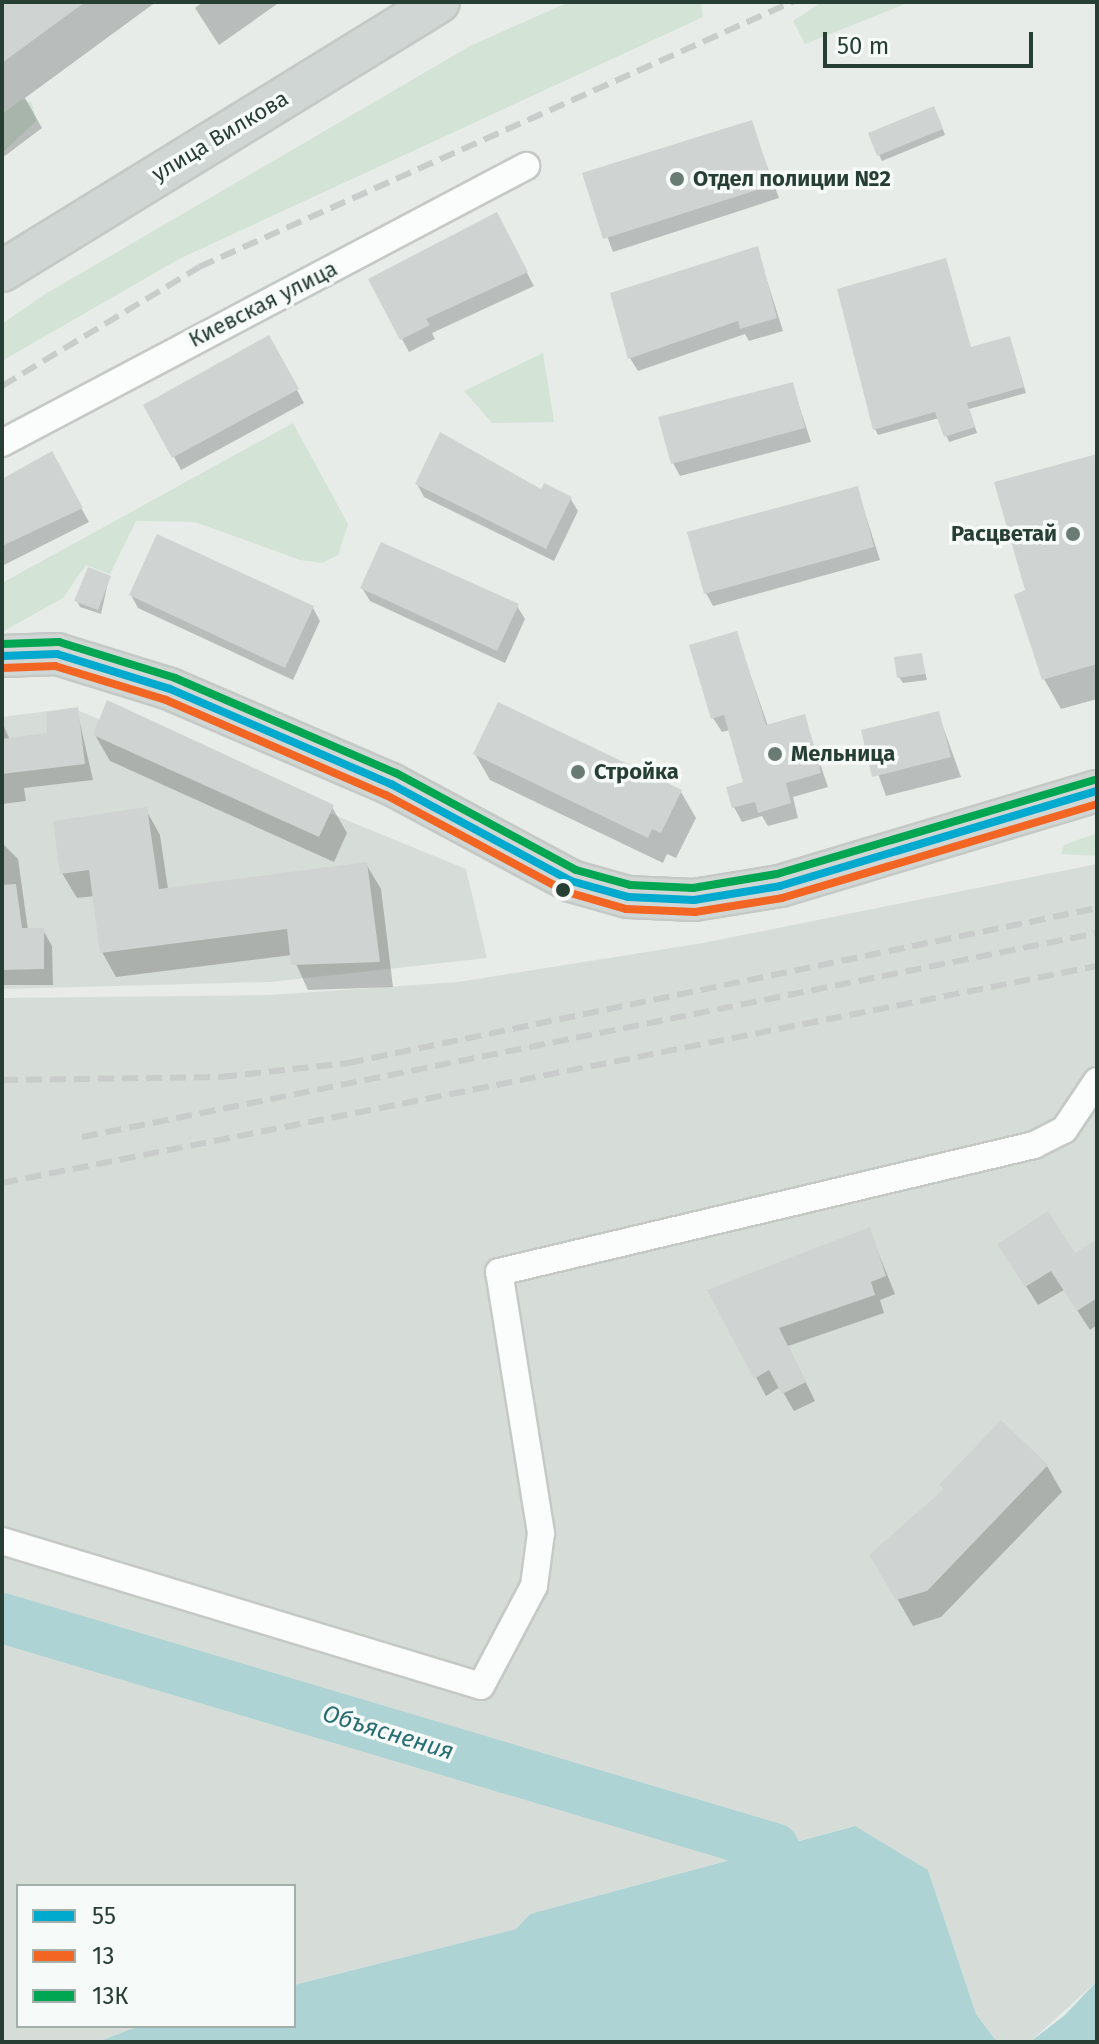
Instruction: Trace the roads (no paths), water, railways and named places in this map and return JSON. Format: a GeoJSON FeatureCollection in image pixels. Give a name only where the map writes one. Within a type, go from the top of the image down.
{"type":"FeatureCollection","features":[{"type":"Feature","properties":{"kind":"main road","name":"улица Вилкова"},"geometry":{"type":"LineString","coordinates":[[2,271],[439,2]]}},
{"type":"Feature","properties":{"kind":"main road"},"geometry":{"type":"LineString","coordinates":[[2,656],[57,654],[170,689],[391,784],[557,874],[628,897],[694,900],[780,886],[1097,791]]}},
{"type":"Feature","properties":{"kind":"street","name":"Киевская улица"},"geometry":{"type":"LineString","coordinates":[[2,443],[526,166]]}},
{"type":"Feature","properties":{"kind":"street"},"geometry":{"type":"LineString","coordinates":[[2,1541],[481,1686],[534,1586],[541,1533],[499,1272],[1034,1145],[1064,1130],[1097,1081]]}},
{"type":"Feature","properties":{"kind":"water"},"geometry":{"type":"Polygon","coordinates":[[[855,1826],[928,1870],[976,2014],[997,2042],[97,2042],[134,2028],[296,2028],[296,1984],[516,1929],[530,1914],[855,1826]]]}},
{"type":"Feature","properties":{"kind":"water"},"geometry":{"type":"Polygon","coordinates":[[[1097,1981],[1097,2042],[1030,2042],[1065,2015],[1097,1981]]]}},
{"type":"Feature","properties":{"kind":"waterway","name":"Объяснения"},"geometry":{"type":"LineString","coordinates":[[2,1618],[774,1848]]}},
{"type":"Feature","properties":{"kind":"railway"},"geometry":{"type":"LineString","coordinates":[[2,386],[199,267],[792,2]]}},
{"type":"Feature","properties":{"kind":"railway"},"geometry":{"type":"LineString","coordinates":[[2,1080],[221,1077],[348,1063],[1097,908]]}},
{"type":"Feature","properties":{"kind":"railway"},"geometry":{"type":"LineString","coordinates":[[82,1137],[1097,933]]}},
{"type":"Feature","properties":{"kind":"railway"},"geometry":{"type":"LineString","coordinates":[[2,1183],[1097,966]]}},
{"type":"Feature","properties":{"kind":"place","name":"Отдел полиции №2"},"geometry":{"type":"Point","coordinates":[677,179]}},
{"type":"Feature","properties":{"kind":"place","name":"Расцветай"},"geometry":{"type":"Point","coordinates":[1073,534]}},
{"type":"Feature","properties":{"kind":"place","name":"Мельница"},"geometry":{"type":"Point","coordinates":[775,754]}},
{"type":"Feature","properties":{"kind":"place","name":"Стройка"},"geometry":{"type":"Point","coordinates":[578,772]}}]}
